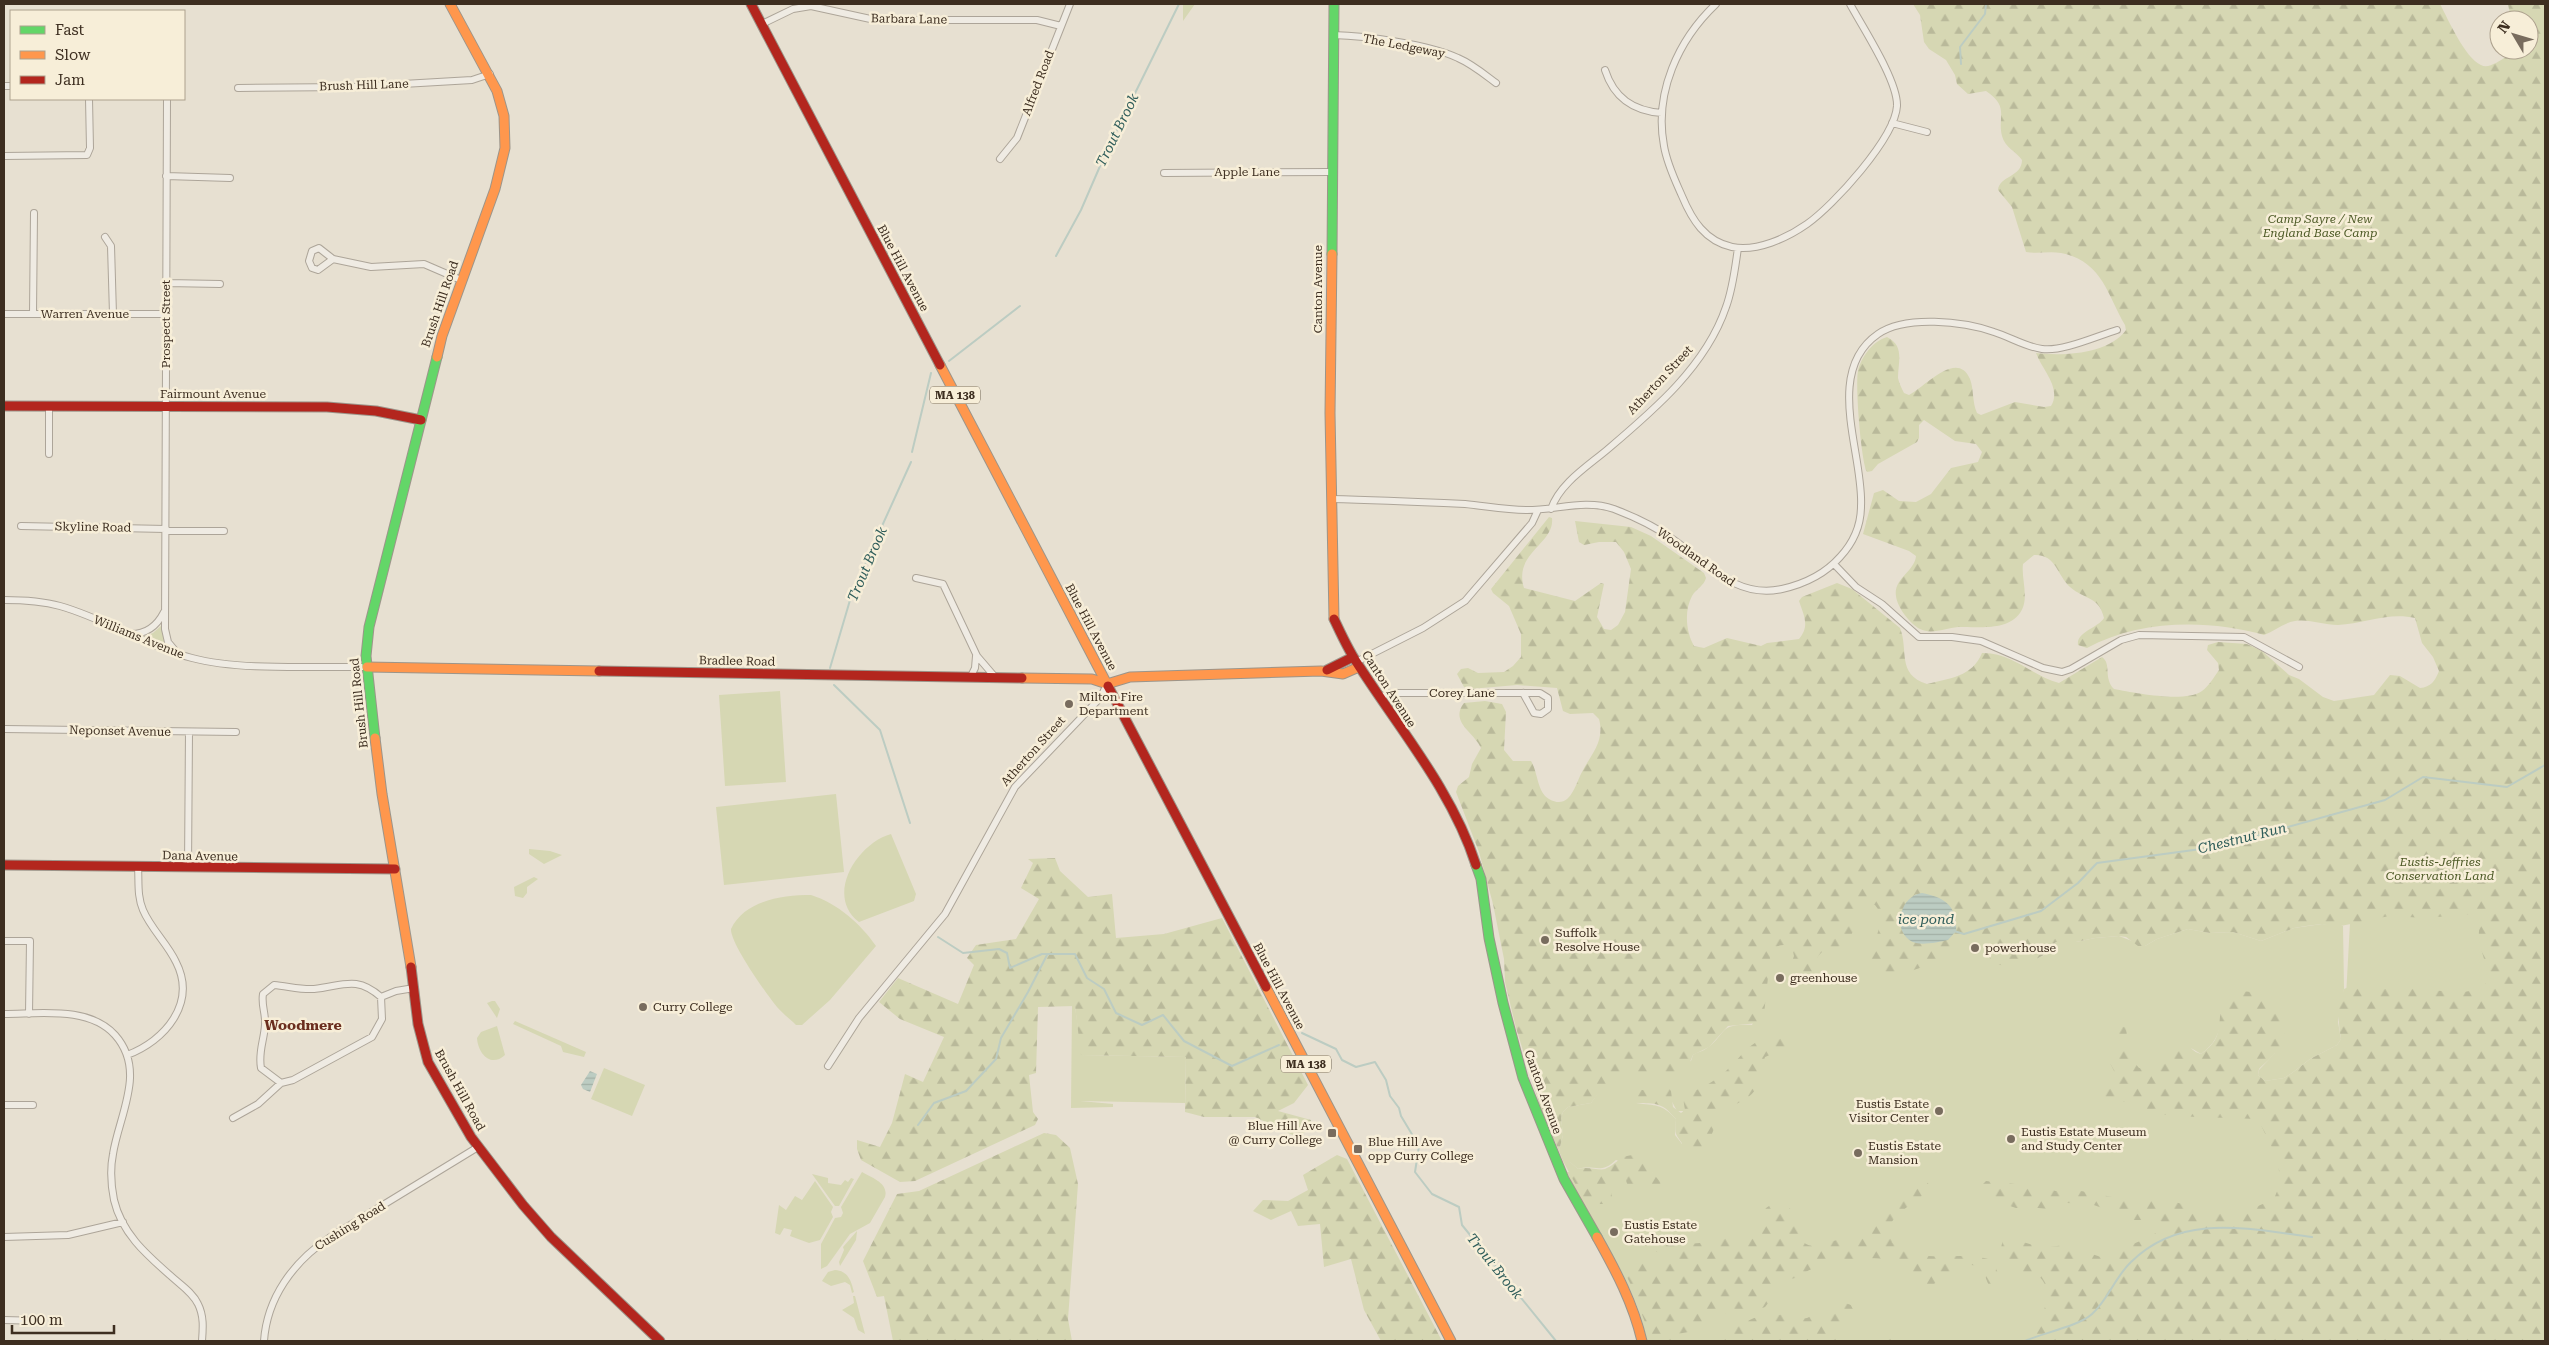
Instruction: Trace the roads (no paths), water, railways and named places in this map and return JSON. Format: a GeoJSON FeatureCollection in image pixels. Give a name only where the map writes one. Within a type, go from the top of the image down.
{"type":"FeatureCollection","features":[{"type":"Feature","properties":{"kind":"main road","name":"Brush Hill Road"},"geometry":{"type":"LineString","coordinates":[[450,4],[490,74],[503,108],[505,148],[496,189],[442,336],[369,627],[366,652],[383,801],[414,988],[418,1024],[428,1062],[478,1147],[545,1231],[648,1327],[660,1341]]}},
{"type":"Feature","properties":{"kind":"main road","name":"Blue Hill Avenue"},"geometry":{"type":"LineString","coordinates":[[751,4],[1451,1341]]}},
{"type":"Feature","properties":{"kind":"main road","name":"Canton Avenue"},"geometry":{"type":"LineString","coordinates":[[1334,4],[1331,172],[1332,613],[1337,628],[1356,662],[1434,779],[1467,836],[1481,880],[1489,938],[1503,1004],[1522,1078],[1564,1179],[1622,1282],[1635,1312],[1642,1341]]}},
{"type":"Feature","properties":{"kind":"main road","name":"Fairmount Avenue"},"geometry":{"type":"LineString","coordinates":[[4,406],[332,407],[380,412],[421,420]]}},
{"type":"Feature","properties":{"kind":"main road"},"geometry":{"type":"LineString","coordinates":[[1107,684],[1130,677],[1321,671],[1344,674],[1356,662]]}},
{"type":"Feature","properties":{"kind":"main road","name":"Bradlee Road"},"geometry":{"type":"LineString","coordinates":[[367,667],[971,676],[1092,679],[1107,684]]}},
{"type":"Feature","properties":{"kind":"main road","name":"Dana Avenue"},"geometry":{"type":"LineString","coordinates":[[4,865],[138,868],[395,869]]}},
{"type":"Feature","properties":{"kind":"street","name":"Alfred Road"},"geometry":{"type":"LineString","coordinates":[[1000,159],[1017,138],[1070,4]]}},
{"type":"Feature","properties":{"kind":"street"},"geometry":{"type":"LineString","coordinates":[[1716,4],[1692,31],[1679,51],[1667,82],[1662,113],[1665,154],[1689,214],[1707,236],[1721,244],[1738,248],[1751,247],[1775,240],[1800,228],[1816,217],[1867,162],[1892,123],[1897,106],[1893,85],[1850,4]]}},
{"type":"Feature","properties":{"kind":"street","name":"Barbara Lane"},"geometry":{"type":"LineString","coordinates":[[762,24],[793,9],[811,6],[875,20],[1037,20],[1061,26]]}},
{"type":"Feature","properties":{"kind":"street","name":"The Ledgeway"},"geometry":{"type":"LineString","coordinates":[[1333,35],[1443,52],[1470,64],[1496,83]]}},
{"type":"Feature","properties":{"kind":"street"},"geometry":{"type":"LineString","coordinates":[[1605,70],[1612,88],[1628,103],[1642,110],[1662,113]]}},
{"type":"Feature","properties":{"kind":"street","name":"Brush Hill Lane"},"geometry":{"type":"LineString","coordinates":[[238,88],[351,87],[472,80],[490,74]]}},
{"type":"Feature","properties":{"kind":"street"},"geometry":{"type":"LineString","coordinates":[[4,156],[87,155],[90,148],[89,100]]}},
{"type":"Feature","properties":{"kind":"street","name":"Prospect Street"},"geometry":{"type":"LineString","coordinates":[[167,100],[165,609],[166,638],[178,654]]}},
{"type":"Feature","properties":{"kind":"street"},"geometry":{"type":"LineString","coordinates":[[1892,123],[1927,132]]}},
{"type":"Feature","properties":{"kind":"street","name":"Apple Lane"},"geometry":{"type":"LineString","coordinates":[[1164,173],[1331,172]]}},
{"type":"Feature","properties":{"kind":"street"},"geometry":{"type":"LineString","coordinates":[[166,176],[230,178]]}},
{"type":"Feature","properties":{"kind":"street"},"geometry":{"type":"LineString","coordinates":[[33,314],[34,213]]}},
{"type":"Feature","properties":{"kind":"street"},"geometry":{"type":"LineString","coordinates":[[105,237],[110,246],[113,314]]}},
{"type":"Feature","properties":{"kind":"street","name":"Atherton Street"},"geometry":{"type":"LineString","coordinates":[[1551,508],[1565,486],[1638,423],[1683,377],[1703,353],[1726,306],[1738,248]]}},
{"type":"Feature","properties":{"kind":"street"},"geometry":{"type":"LineString","coordinates":[[333,259],[375,268],[421,263],[461,280]]}},
{"type":"Feature","properties":{"kind":"street"},"geometry":{"type":"LineString","coordinates":[[167,283],[220,284]]}},
{"type":"Feature","properties":{"kind":"street","name":"Warren Avenue"},"geometry":{"type":"LineString","coordinates":[[4,314],[167,314]]}},
{"type":"Feature","properties":{"kind":"street","name":"Woodland Road"},"geometry":{"type":"LineString","coordinates":[[1331,500],[1538,510],[1589,504],[1604,506],[1629,515],[1668,536],[1730,582],[1753,590],[1773,591],[1796,586],[1817,576],[1834,564],[1852,540],[1860,520],[1862,500],[1851,434],[1850,385],[1855,363],[1874,337],[1888,329],[1911,324],[1952,323],[1985,329],[2046,350],[2117,330]]}},
{"type":"Feature","properties":{"kind":"street"},"geometry":{"type":"LineString","coordinates":[[49,406],[49,454]]}},
{"type":"Feature","properties":{"kind":"street"},"geometry":{"type":"LineString","coordinates":[[1356,662],[1436,620],[1465,601],[1532,523],[1538,510]]}},
{"type":"Feature","properties":{"kind":"street","name":"Skyline Road"},"geometry":{"type":"LineString","coordinates":[[20,526],[224,531]]}},
{"type":"Feature","properties":{"kind":"street"},"geometry":{"type":"LineString","coordinates":[[1834,564],[1856,587],[1882,604],[1919,637],[1959,637],[1988,642],[2035,664],[2057,671],[2071,669],[2127,638],[2152,634],[2193,638],[2244,638],[2299,667]]}},
{"type":"Feature","properties":{"kind":"street"},"geometry":{"type":"LineString","coordinates":[[916,578],[943,584],[974,651],[995,677]]}},
{"type":"Feature","properties":{"kind":"street","name":"Williams Avenue"},"geometry":{"type":"LineString","coordinates":[[4,600],[33,601],[61,606],[126,634],[178,654],[203,661],[232,664],[367,667]]}},
{"type":"Feature","properties":{"kind":"street"},"geometry":{"type":"LineString","coordinates":[[126,634],[140,634],[148,630],[159,621],[165,609]]}},
{"type":"Feature","properties":{"kind":"street"},"geometry":{"type":"LineString","coordinates":[[971,676],[976,664],[974,651]]}},
{"type":"Feature","properties":{"kind":"street","name":"Atherton Street"},"geometry":{"type":"LineString","coordinates":[[828,1066],[859,1018],[945,914],[1016,787],[1101,697],[1107,684]]}},
{"type":"Feature","properties":{"kind":"street","name":"Corey Lane"},"geometry":{"type":"LineString","coordinates":[[1379,697],[1391,694],[1523,693],[1540,693],[1546,696],[1550,702],[1548,709],[1538,714],[1531,710],[1523,693]]}},
{"type":"Feature","properties":{"kind":"street","name":"Neponset Avenue"},"geometry":{"type":"LineString","coordinates":[[4,729],[236,732]]}},
{"type":"Feature","properties":{"kind":"street"},"geometry":{"type":"LineString","coordinates":[[188,868],[189,732]]}},
{"type":"Feature","properties":{"kind":"street"},"geometry":{"type":"LineString","coordinates":[[127,1055],[152,1044],[165,1032],[177,1012],[181,989],[180,973],[176,963],[142,908],[138,868]]}},
{"type":"Feature","properties":{"kind":"street"},"geometry":{"type":"LineString","coordinates":[[4,940],[30,941],[29,1014]]}},
{"type":"Feature","properties":{"kind":"street"},"geometry":{"type":"LineString","coordinates":[[233,1118],[258,1104],[281,1083],[292,1080],[372,1037],[382,1020],[380,997],[369,987],[353,983],[315,989],[274,985],[262,994],[265,1026],[259,1056],[261,1068],[281,1083]]}},
{"type":"Feature","properties":{"kind":"street"},"geometry":{"type":"LineString","coordinates":[[380,997],[396,991],[414,988]]}},
{"type":"Feature","properties":{"kind":"street"},"geometry":{"type":"LineString","coordinates":[[4,1014],[74,1015],[91,1019],[111,1031],[127,1055],[131,1071],[131,1082],[111,1165],[114,1198],[123,1222],[139,1247],[196,1301],[202,1315],[202,1341]]}},
{"type":"Feature","properties":{"kind":"street"},"geometry":{"type":"LineString","coordinates":[[4,1105],[33,1105]]}},
{"type":"Feature","properties":{"kind":"street","name":"Cushing Road"},"geometry":{"type":"LineString","coordinates":[[264,1341],[267,1319],[275,1297],[293,1270],[308,1253],[328,1238],[478,1147]]}},
{"type":"Feature","properties":{"kind":"street"},"geometry":{"type":"LineString","coordinates":[[4,1237],[68,1235],[123,1222]]}},
{"type":"Feature","properties":{"kind":"street"},"geometry":{"type":"LineString","coordinates":[[4,1320],[41,1321]]}},
{"type":"Feature","properties":{"kind":"water","name":"ice pond"},"geometry":{"type":"Polygon","coordinates":[[[1922,893],[1943,900],[1952,909],[1955,915],[1956,931],[1948,940],[1920,944],[1908,939],[1903,933],[1901,916],[1903,908],[1907,901],[1922,893]]]}},
{"type":"Feature","properties":{"kind":"water"},"geometry":{"type":"Polygon","coordinates":[[[590,1071],[597,1074],[590,1092],[583,1089],[581,1085],[590,1071]]]}},
{"type":"Feature","properties":{"kind":"waterway","name":"Trout Brook"},"geometry":{"type":"LineString","coordinates":[[1056,256],[1081,210],[1107,150],[1179,4]]}},
{"type":"Feature","properties":{"kind":"waterway"},"geometry":{"type":"LineString","coordinates":[[1961,64],[1960,47],[1985,14],[1986,4]]}},
{"type":"Feature","properties":{"kind":"waterway","name":"Trout Brook"},"geometry":{"type":"LineString","coordinates":[[949,361],[1020,306]]}},
{"type":"Feature","properties":{"kind":"waterway","name":"Trout Brook"},"geometry":{"type":"LineString","coordinates":[[912,452],[931,373]]}},
{"type":"Feature","properties":{"kind":"waterway","name":"Trout Brook"},"geometry":{"type":"LineString","coordinates":[[830,668],[853,590],[911,462]]}},
{"type":"Feature","properties":{"kind":"waterway","name":"Trout Brook"},"geometry":{"type":"LineString","coordinates":[[834,685],[880,730],[910,823]]}},
{"type":"Feature","properties":{"kind":"waterway","name":"Chestnut Run"},"geometry":{"type":"LineString","coordinates":[[1954,931],[1964,934],[2041,911],[2078,883],[2097,863],[2216,847],[2385,800],[2423,777],[2507,787],[2545,765]]}},
{"type":"Feature","properties":{"kind":"waterway","name":"Trout Brook"},"geometry":{"type":"LineString","coordinates":[[938,937],[963,953],[999,949],[1007,953],[1010,968],[1042,954],[1075,954],[1087,978],[1104,989],[1116,1013],[1142,1025],[1163,1015],[1184,1041],[1232,1066],[1279,1045]]}},
{"type":"Feature","properties":{"kind":"waterway"},"geometry":{"type":"LineString","coordinates":[[918,1125],[934,1103],[966,1091],[996,1059],[1001,1038],[1047,955]]}},
{"type":"Feature","properties":{"kind":"waterway","name":"Trout Brook"},"geometry":{"type":"LineString","coordinates":[[1302,1033],[1336,1049],[1342,1060],[1356,1067],[1375,1062],[1386,1080],[1390,1096],[1399,1108],[1401,1116],[1419,1146],[1415,1172],[1432,1194],[1459,1207],[1462,1225],[1556,1341]]}},
{"type":"Feature","properties":{"kind":"waterway"},"geometry":{"type":"LineString","coordinates":[[2025,1341],[2070,1326],[2092,1314],[2120,1274],[2131,1262],[2151,1246],[2172,1236],[2194,1230],[2240,1228],[2312,1237]]}},
{"type":"Feature","properties":{"kind":"place","name":"Milton Fire Department"},"geometry":{"type":"Point","coordinates":[1069,704]}},
{"type":"Feature","properties":{"kind":"place","name":"Suffolk Resolve House"},"geometry":{"type":"Point","coordinates":[1545,940]}},
{"type":"Feature","properties":{"kind":"place","name":"powerhouse"},"geometry":{"type":"Point","coordinates":[1975,948]}},
{"type":"Feature","properties":{"kind":"place","name":"greenhouse"},"geometry":{"type":"Point","coordinates":[1780,978]}},
{"type":"Feature","properties":{"kind":"place","name":"Curry College"},"geometry":{"type":"Point","coordinates":[643,1007]}},
{"type":"Feature","properties":{"kind":"place","name":"Eustis Estate Visitor Center"},"geometry":{"type":"Point","coordinates":[1939,1111]}},
{"type":"Feature","properties":{"kind":"place","name":"Blue Hill Ave @ Curry College"},"geometry":{"type":"Point","coordinates":[1332,1133]}},
{"type":"Feature","properties":{"kind":"place","name":"Eustis Estate Museum and Study Center"},"geometry":{"type":"Point","coordinates":[2011,1139]}},
{"type":"Feature","properties":{"kind":"place","name":"Blue Hill Ave opp Curry College"},"geometry":{"type":"Point","coordinates":[1358,1149]}},
{"type":"Feature","properties":{"kind":"place","name":"Eustis Estate Mansion"},"geometry":{"type":"Point","coordinates":[1858,1153]}},
{"type":"Feature","properties":{"kind":"place","name":"Eustis Estate Gatehouse"},"geometry":{"type":"Point","coordinates":[1614,1232]}},
{"type":"Feature","properties":{"kind":"district","name":"Woodmere"},"geometry":{"type":"Point","coordinates":[303,1025]}},
{"type":"Feature","properties":{"kind":"park label","name":"Camp Sayre / New England Base Camp"},"geometry":{"type":"Point","coordinates":[2320,226]}},
{"type":"Feature","properties":{"kind":"park label","name":"Eustis-Jeffries Conservation Land"},"geometry":{"type":"Point","coordinates":[2440,869]}}]}
